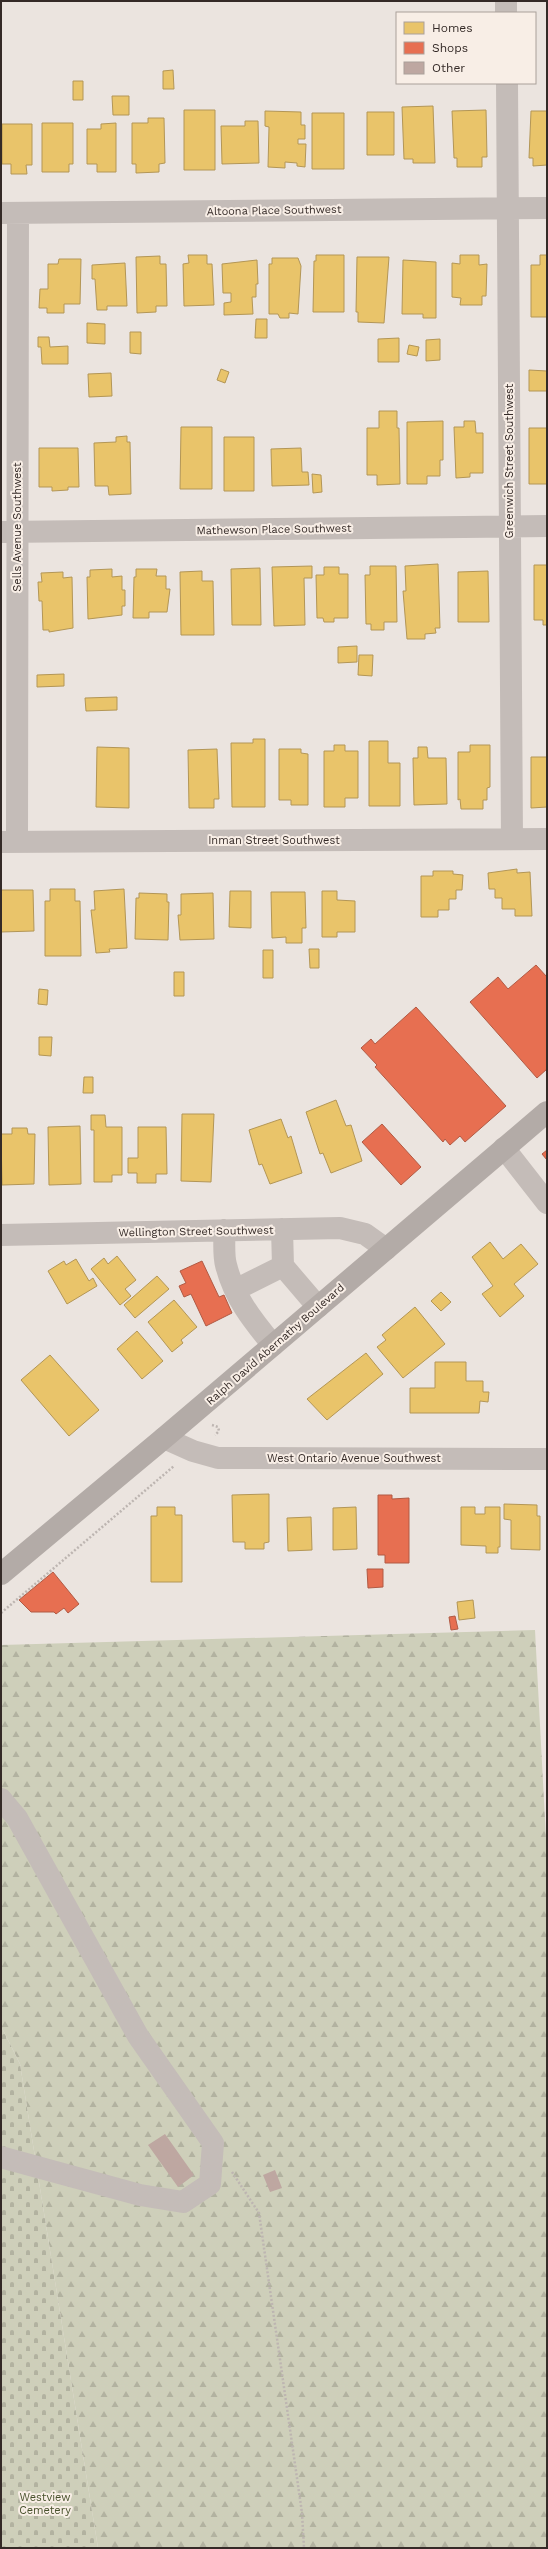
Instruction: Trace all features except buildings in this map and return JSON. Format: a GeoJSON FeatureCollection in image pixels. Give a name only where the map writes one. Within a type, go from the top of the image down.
{"type":"FeatureCollection","features":[{"type":"Feature","properties":{"kind":"main road","name":"Ralph David Abernathy Boulevard"},"geometry":{"type":"LineString","coordinates":[[1,1574],[164,1438],[547,1112]]}},
{"type":"Feature","properties":{"kind":"street"},"geometry":{"type":"LineString","coordinates":[[506,1],[506,12]]}},
{"type":"Feature","properties":{"kind":"street","name":"Greenwich Street Southwest"},"geometry":{"type":"LineString","coordinates":[[506,84],[512,839]]}},
{"type":"Feature","properties":{"kind":"street","name":"Altoona Place Southwest"},"geometry":{"type":"LineString","coordinates":[[9,213],[547,208]]}},
{"type":"Feature","properties":{"kind":"street","name":"Sells Avenue Southwest"},"geometry":{"type":"LineString","coordinates":[[9,213],[9,842]]}},
{"type":"Feature","properties":{"kind":"street","name":"Mathewson Place Southwest"},"geometry":{"type":"LineString","coordinates":[[9,532],[547,526]]}},
{"type":"Feature","properties":{"kind":"street","name":"Inman Street Southwest"},"geometry":{"type":"LineString","coordinates":[[9,842],[547,839]]}},
{"type":"Feature","properties":{"kind":"street"},"geometry":{"type":"LineString","coordinates":[[504,1148],[547,1202]]}},
{"type":"Feature","properties":{"kind":"street","name":"Wellington Street Southwest"},"geometry":{"type":"LineString","coordinates":[[1,1235],[340,1228],[365,1234],[386,1249]]}},
{"type":"Feature","properties":{"kind":"street"},"geometry":{"type":"LineString","coordinates":[[282,1229],[283,1266],[318,1307]]}},
{"type":"Feature","properties":{"kind":"street"},"geometry":{"type":"LineString","coordinates":[[224,1230],[225,1264],[235,1290],[246,1313],[273,1345]]}},
{"type":"Feature","properties":{"kind":"street"},"geometry":{"type":"LineString","coordinates":[[235,1290],[283,1266]]}},
{"type":"Feature","properties":{"kind":"street","name":"West Ontario Avenue Southwest"},"geometry":{"type":"LineString","coordinates":[[164,1438],[193,1451],[218,1458],[547,1459]]}},
{"type":"Feature","properties":{"kind":"street"},"geometry":{"type":"LineString","coordinates":[[1,1799],[17,1818],[138,2036],[213,2143],[210,2184],[183,2202],[140,2195],[1,2157]]}},
{"type":"Feature","properties":{"kind":"path"},"geometry":{"type":"LineString","coordinates":[[216,1426],[218,1426],[217,1433]]}},
{"type":"Feature","properties":{"kind":"path"},"geometry":{"type":"LineString","coordinates":[[1,1613],[170,1469]]}},
{"type":"Feature","properties":{"kind":"path"},"geometry":{"type":"LineString","coordinates":[[213,2143],[259,2213],[302,2513],[304,2548]]}},
{"type":"Feature","properties":{"kind":"green space"},"geometry":{"type":"Polygon","coordinates":[[[535,1630],[547,1858],[547,2548],[98,2548],[20,2064],[1,2026],[1,1645],[535,1630]]]}},
{"type":"Feature","properties":{"kind":"green space","name":"Westview Cemetery"},"geometry":{"type":"Polygon","coordinates":[[[1,2026],[20,2064],[98,2548],[1,2548],[1,2026]]]}}]}
